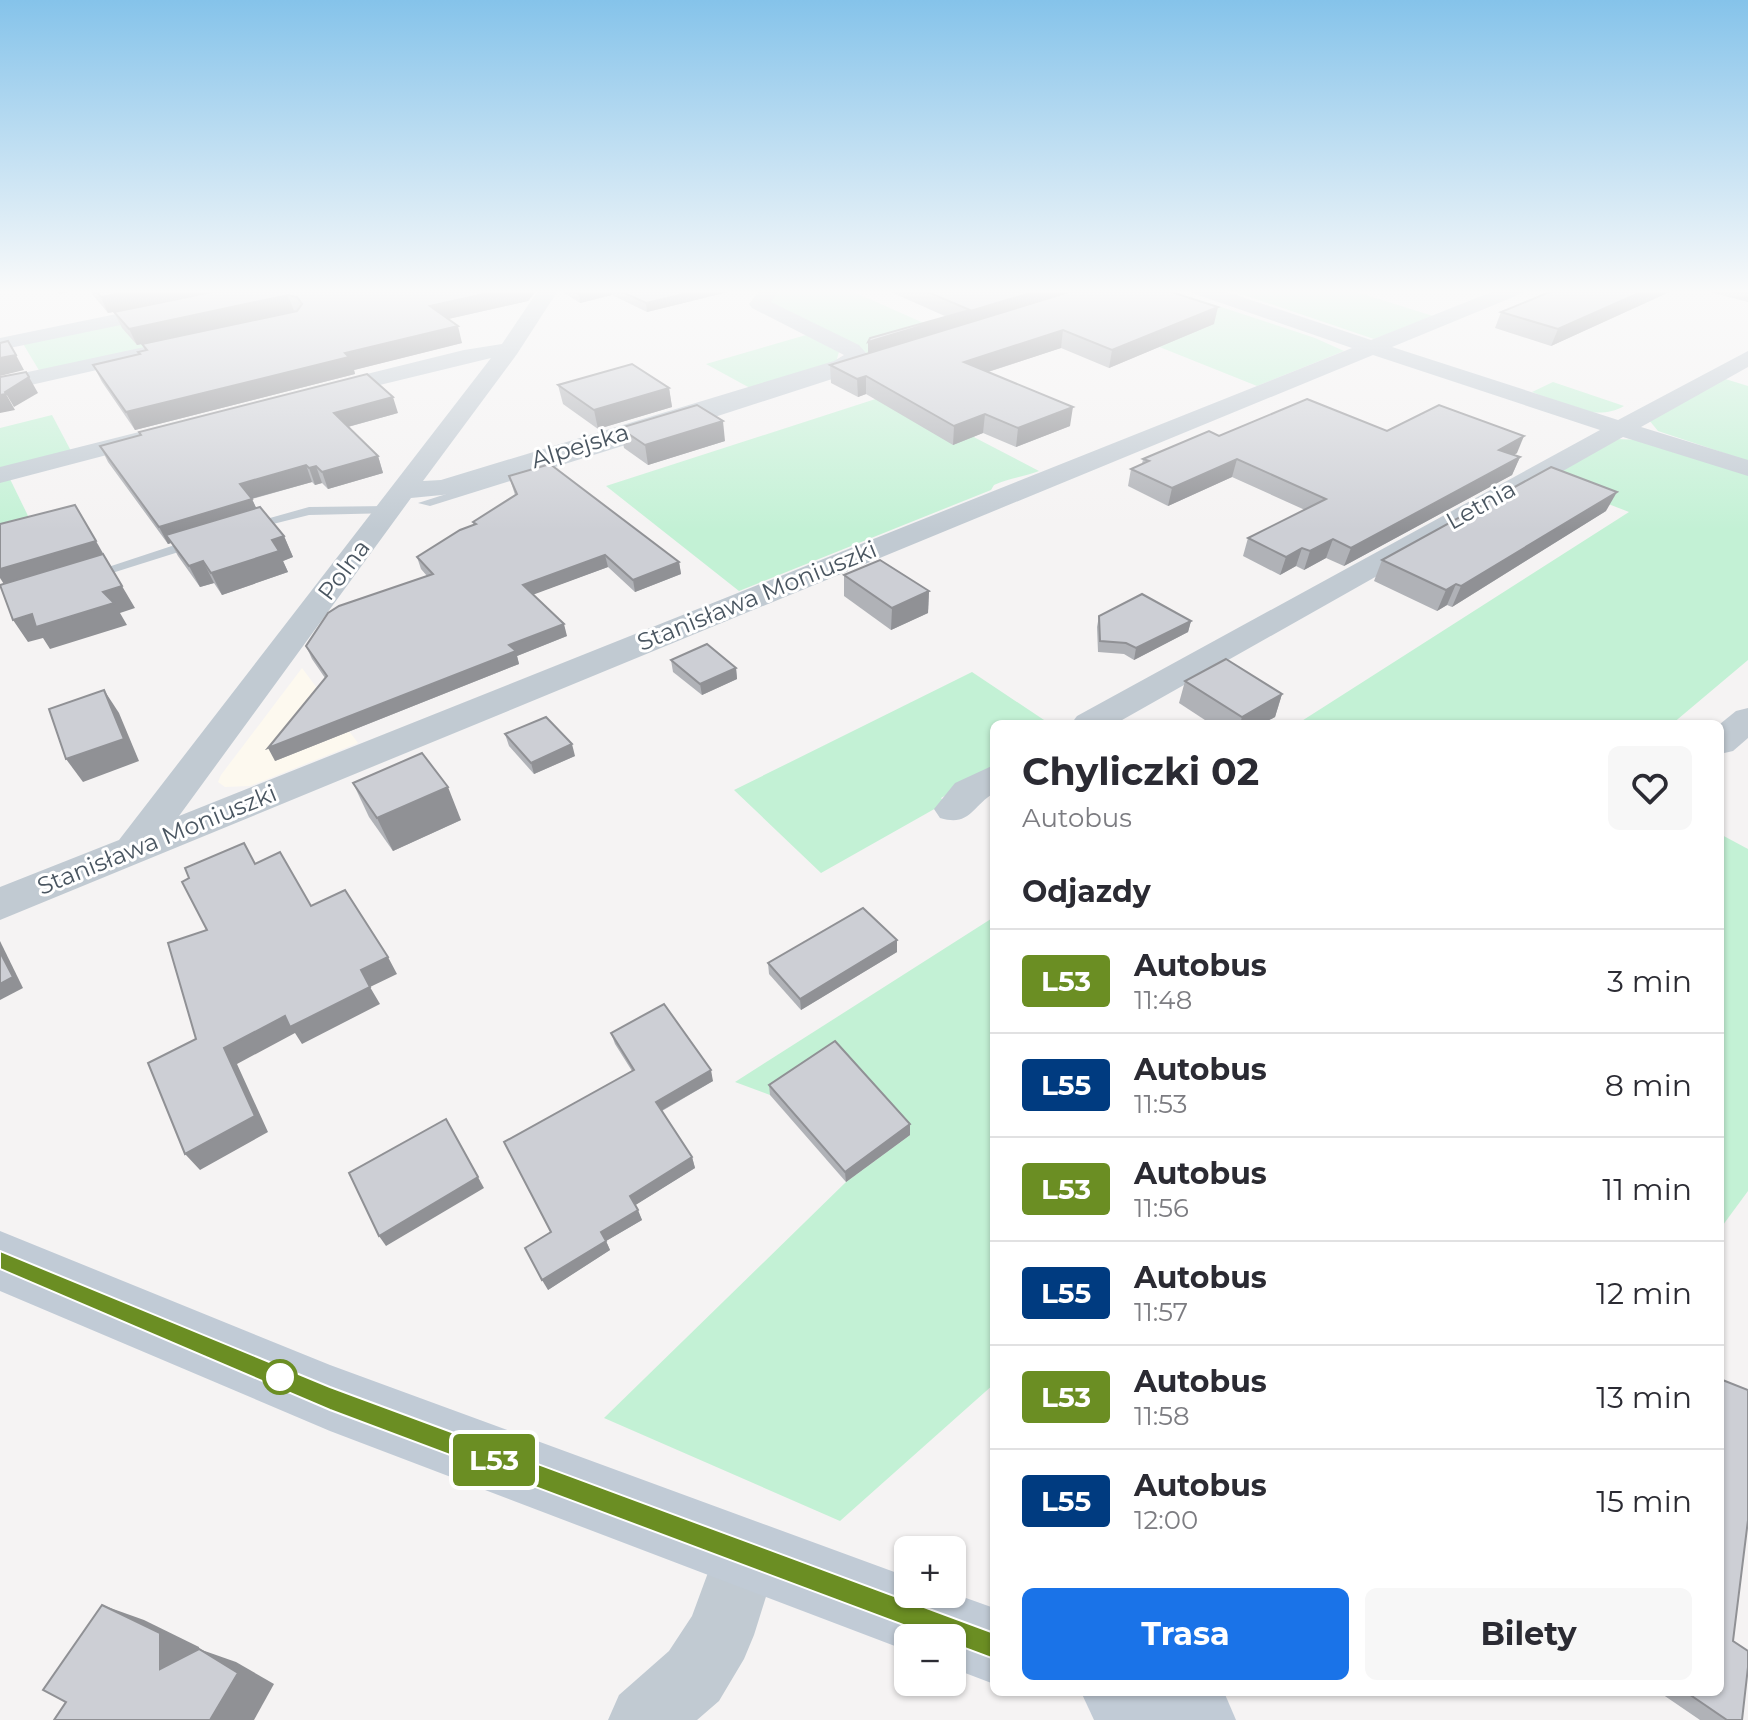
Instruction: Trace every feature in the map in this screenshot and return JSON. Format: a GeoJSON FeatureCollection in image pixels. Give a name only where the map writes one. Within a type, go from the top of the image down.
{"type":"FeatureCollection","features":[{"type":"Feature","properties":{"kind":"main road"},"geometry":{"type":"LineString","coordinates":[[0,1261],[330,1398],[990,1645]]}},
{"type":"Feature","properties":{"kind":"main road"},"geometry":{"type":"LineString","coordinates":[[1131,1696],[1197,1720]]}},
{"type":"Feature","properties":{"kind":"street"},"geometry":{"type":"LineString","coordinates":[[0,385],[71,369]]}},
{"type":"Feature","properties":{"kind":"street"},"geometry":{"type":"LineString","coordinates":[[303,397],[412,369]]}},
{"type":"Feature","properties":{"kind":"street","name":"Polna"},"geometry":{"type":"LineString","coordinates":[[134,848],[406,501],[495,369]]}},
{"type":"Feature","properties":{"kind":"street","name":"Alpejska"},"geometry":{"type":"LineString","coordinates":[[406,501],[831,369]]}},
{"type":"Feature","properties":{"kind":"street","name":"Stanisława Moniuszki"},"geometry":{"type":"LineString","coordinates":[[0,904],[1315,369]]}},
{"type":"Feature","properties":{"kind":"street"},"geometry":{"type":"LineString","coordinates":[[1438,369],[1748,468]]}},
{"type":"Feature","properties":{"kind":"street","name":"Letnia"},"geometry":{"type":"LineString","coordinates":[[1096,720],[1727,369]]}},
{"type":"Feature","properties":{"kind":"street"},"geometry":{"type":"LineString","coordinates":[[0,475],[179,429]]}},
{"type":"Feature","properties":{"kind":"street"},"geometry":{"type":"LineString","coordinates":[[1724,740],[1748,719]]}},
{"type":"Feature","properties":{"kind":"street"},"geometry":{"type":"LineString","coordinates":[[953,809],[968,792],[990,779]]}},
{"type":"Feature","properties":{"kind":"street"},"geometry":{"type":"LineString","coordinates":[[644,1720],[694,1676],[720,1635],[746,1555]]}},
{"type":"Feature","properties":{"kind":"lane"},"geometry":{"type":"LineString","coordinates":[[75,579],[294,513],[406,501],[856,369]]}},
{"type":"Feature","properties":{"kind":"shaded area"},"geometry":{"type":"Polygon","coordinates":[[[302,668],[358,743],[250,786],[225,787],[218,782],[221,775],[302,668]]]}},
{"type":"Feature","properties":{"kind":"green space"},"geometry":{"type":"Polygon","coordinates":[[[716,369],[812,369],[750,388],[716,369]]]}},
{"type":"Feature","properties":{"kind":"green space"},"geometry":{"type":"Polygon","coordinates":[[[1215,369],[1299,369],[1257,386],[1215,369]]]}},
{"type":"Feature","properties":{"kind":"green space"},"geometry":{"type":"Polygon","coordinates":[[[1722,378],[1748,386],[1748,461],[1658,431],[1649,420],[1722,378]]]}},
{"type":"Feature","properties":{"kind":"green space"},"geometry":{"type":"Polygon","coordinates":[[[1553,382],[1624,406],[1613,411],[1590,412],[1532,392],[1553,382]]]}},
{"type":"Feature","properties":{"kind":"green space"},"geometry":{"type":"Polygon","coordinates":[[[891,394],[1039,471],[994,485],[991,490],[739,591],[606,486],[891,394]]]}},
{"type":"Feature","properties":{"kind":"green space"},"geometry":{"type":"Polygon","coordinates":[[[52,415],[71,451],[0,469],[0,428],[52,415]]]}},
{"type":"Feature","properties":{"kind":"green space"},"geometry":{"type":"Polygon","coordinates":[[[1615,439],[1644,440],[1748,475],[1748,660],[1677,720],[1303,720],[1629,512],[1544,479],[1615,439]]]}},
{"type":"Feature","properties":{"kind":"green space"},"geometry":{"type":"Polygon","coordinates":[[[9,477],[32,524],[0,533],[0,479],[9,477]]]}},
{"type":"Feature","properties":{"kind":"green space"},"geometry":{"type":"Polygon","coordinates":[[[972,672],[1044,720],[990,720],[990,771],[941,798],[945,803],[821,873],[734,790],[972,672]]]}},
{"type":"Feature","properties":{"kind":"green space"},"geometry":{"type":"Polygon","coordinates":[[[1724,836],[1748,849],[1748,1191],[1724,1224],[1724,836]]]}},
{"type":"Feature","properties":{"kind":"green space"},"geometry":{"type":"Polygon","coordinates":[[[990,920],[990,1388],[840,1521],[604,1418],[846,1182],[910,1135],[835,1052],[770,1095],[735,1082],[990,920]]]}},
{"type":"Feature","properties":{"kind":"building"},"geometry":{"type":"Polygon","coordinates":[[[96,369],[299,369],[126,412],[96,369]]]}},
{"type":"Feature","properties":{"kind":"building"},"geometry":{"type":"Polygon","coordinates":[[[613,369],[640,369],[669,388],[594,410],[558,385],[613,369]]]}},
{"type":"Feature","properties":{"kind":"building"},"geometry":{"type":"Polygon","coordinates":[[[838,369],[982,369],[1073,407],[1018,428],[985,414],[954,426],[866,376],[857,379],[838,369]]]}},
{"type":"Feature","properties":{"kind":"building"},"geometry":{"type":"Polygon","coordinates":[[[26,372],[29,377],[0,395],[0,377],[26,372]]]}},
{"type":"Feature","properties":{"kind":"building"},"geometry":{"type":"Polygon","coordinates":[[[367,374],[393,397],[334,413],[378,456],[322,472],[316,466],[309,468],[306,465],[240,484],[252,499],[159,527],[100,446],[141,435],[139,432],[367,374]]]}},
{"type":"Feature","properties":{"kind":"building"},"geometry":{"type":"Polygon","coordinates":[[[1307,399],[1387,431],[1439,405],[1524,436],[1499,450],[1520,457],[1351,548],[1333,539],[1310,551],[1302,548],[1286,557],[1248,538],[1326,499],[1237,459],[1172,488],[1131,469],[1149,461],[1143,459],[1209,431],[1219,436],[1307,399]]]}},
{"type":"Feature","properties":{"kind":"building"},"geometry":{"type":"Polygon","coordinates":[[[697,405],[723,421],[645,445],[620,428],[697,405]]]}},
{"type":"Feature","properties":{"kind":"building"},"geometry":{"type":"Polygon","coordinates":[[[550,464],[679,562],[633,580],[605,555],[523,585],[564,624],[509,645],[516,651],[268,748],[327,676],[306,646],[328,613],[339,606],[433,574],[417,557],[460,530],[476,524],[473,522],[517,494],[509,476],[550,464]]]}},
{"type":"Feature","properties":{"kind":"building"},"geometry":{"type":"Polygon","coordinates":[[[1551,467],[1617,492],[1461,586],[1456,584],[1446,590],[1382,560],[1551,467]]]}},
{"type":"Feature","properties":{"kind":"building"},"geometry":{"type":"Polygon","coordinates":[[[75,505],[96,541],[0,569],[0,524],[75,505]]]}},
{"type":"Feature","properties":{"kind":"building"},"geometry":{"type":"Polygon","coordinates":[[[260,507],[284,536],[272,540],[279,551],[211,573],[203,561],[189,566],[166,535],[260,507]]]}},
{"type":"Feature","properties":{"kind":"building"},"geometry":{"type":"Polygon","coordinates":[[[103,554],[122,586],[103,592],[114,603],[36,627],[32,614],[13,620],[0,585],[103,554]]]}},
{"type":"Feature","properties":{"kind":"building"},"geometry":{"type":"Polygon","coordinates":[[[880,560],[929,591],[892,608],[844,575],[880,560]]]}},
{"type":"Feature","properties":{"kind":"building"},"geometry":{"type":"Polygon","coordinates":[[[1142,594],[1191,621],[1136,648],[1126,643],[1100,641],[1099,616],[1142,594]]]}},
{"type":"Feature","properties":{"kind":"building"},"geometry":{"type":"Polygon","coordinates":[[[707,644],[736,668],[700,684],[671,660],[707,644]]]}},
{"type":"Feature","properties":{"kind":"building"},"geometry":{"type":"Polygon","coordinates":[[[1226,659],[1282,694],[1242,717],[1185,681],[1226,659]]]}},
{"type":"Feature","properties":{"kind":"building"},"geometry":{"type":"Polygon","coordinates":[[[104,690],[124,739],[66,759],[49,709],[104,690]]]}},
{"type":"Feature","properties":{"kind":"building"},"geometry":{"type":"Polygon","coordinates":[[[546,717],[572,744],[531,763],[505,734],[546,717]]]}},
{"type":"Feature","properties":{"kind":"building"},"geometry":{"type":"Polygon","coordinates":[[[422,753],[448,787],[377,818],[353,783],[422,753]]]}},
{"type":"Feature","properties":{"kind":"building"},"geometry":{"type":"Polygon","coordinates":[[[244,843],[255,864],[280,852],[311,906],[345,890],[388,957],[361,970],[370,987],[290,1027],[285,1016],[224,1048],[255,1116],[185,1154],[148,1063],[196,1039],[168,943],[207,930],[182,882],[189,878],[185,868],[244,843]]]}},
{"type":"Feature","properties":{"kind":"building"},"geometry":{"type":"Polygon","coordinates":[[[863,908],[897,940],[800,999],[768,963],[863,908]]]}},
{"type":"Feature","properties":{"kind":"building"},"geometry":{"type":"Polygon","coordinates":[[[0,952],[13,977],[0,984],[0,952]]]}},
{"type":"Feature","properties":{"kind":"building"},"geometry":{"type":"Polygon","coordinates":[[[664,1004],[711,1070],[656,1102],[692,1157],[630,1196],[638,1210],[601,1232],[606,1241],[542,1280],[525,1248],[551,1232],[504,1142],[634,1070],[611,1033],[664,1004]]]}},
{"type":"Feature","properties":{"kind":"building"},"geometry":{"type":"Polygon","coordinates":[[[835,1041],[910,1124],[845,1172],[769,1085],[835,1041]]]}},
{"type":"Feature","properties":{"kind":"building"},"geometry":{"type":"Polygon","coordinates":[[[446,1119],[478,1177],[379,1236],[349,1173],[446,1119]]]}},
{"type":"Feature","properties":{"kind":"building"},"geometry":{"type":"Polygon","coordinates":[[[1724,1381],[1748,1390],[1748,1520],[1733,1641],[1748,1651],[1748,1667],[1742,1720],[1727,1720],[1692,1696],[1724,1696],[1724,1381]]]}},
{"type":"Feature","properties":{"kind":"building"},"geometry":{"type":"Polygon","coordinates":[[[102,1605],[160,1633],[160,1669],[199,1649],[238,1673],[210,1720],[54,1720],[66,1702],[43,1690],[102,1605]]]}},
{"type":"Feature","properties":{"kind":"bus line","name":"L53"},"geometry":{"type":"LineString","coordinates":[[0,1261],[330,1398],[990,1645]]}}]}
